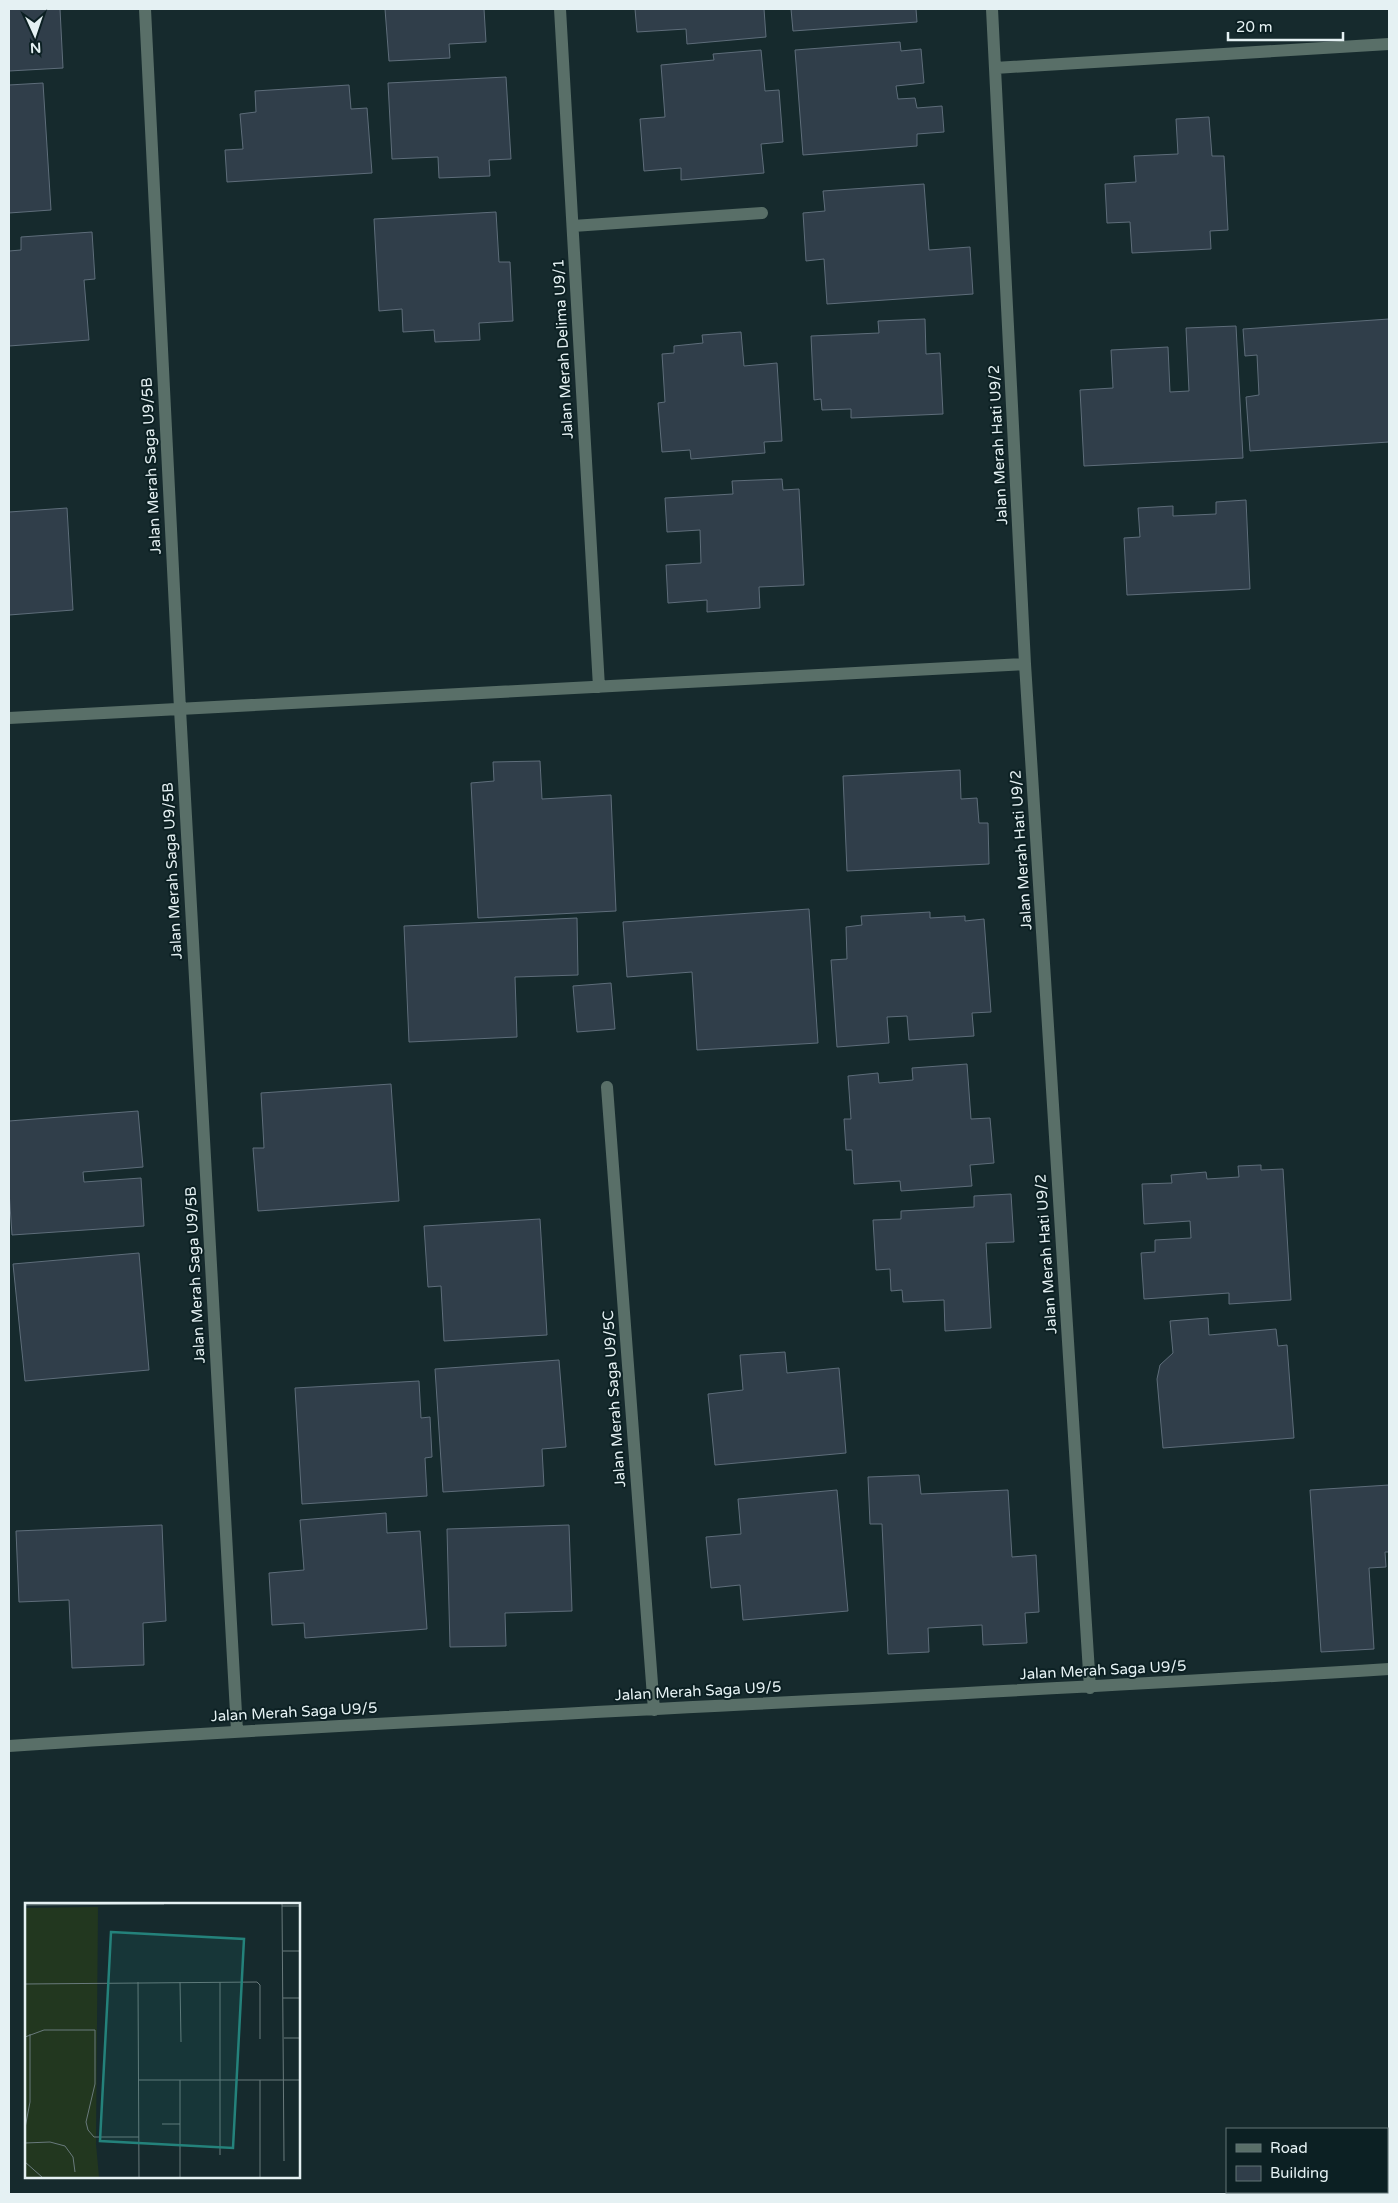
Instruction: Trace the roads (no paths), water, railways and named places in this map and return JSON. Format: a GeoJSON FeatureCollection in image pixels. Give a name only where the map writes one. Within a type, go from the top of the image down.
{"type":"FeatureCollection","features":[{"type":"Feature","properties":{"kind":"street","name":"Jalan Merah Saga U9/5B"},"geometry":{"type":"LineString","coordinates":[[145,9],[180,709],[237,1731]]}},
{"type":"Feature","properties":{"kind":"street","name":"Jalan Merah Delima U9/1"},"geometry":{"type":"LineString","coordinates":[[560,9],[599,687]]}},
{"type":"Feature","properties":{"kind":"street","name":"Jalan Merah Hati U9/2"},"geometry":{"type":"LineString","coordinates":[[992,9],[1026,664],[1090,1688]]}},
{"type":"Feature","properties":{"kind":"street"},"geometry":{"type":"LineString","coordinates":[[995,68],[1389,44]]}},
{"type":"Feature","properties":{"kind":"street"},"geometry":{"type":"LineString","coordinates":[[573,226],[762,213]]}},
{"type":"Feature","properties":{"kind":"street"},"geometry":{"type":"LineString","coordinates":[[9,718],[1026,664]]}},
{"type":"Feature","properties":{"kind":"street","name":"Jalan Merah Saga U9/5C"},"geometry":{"type":"LineString","coordinates":[[607,1087],[654,1710]]}},
{"type":"Feature","properties":{"kind":"street","name":"Jalan Merah Saga U9/5"},"geometry":{"type":"LineString","coordinates":[[9,1746],[237,1731],[1090,1688],[1389,1669]]}}]}
